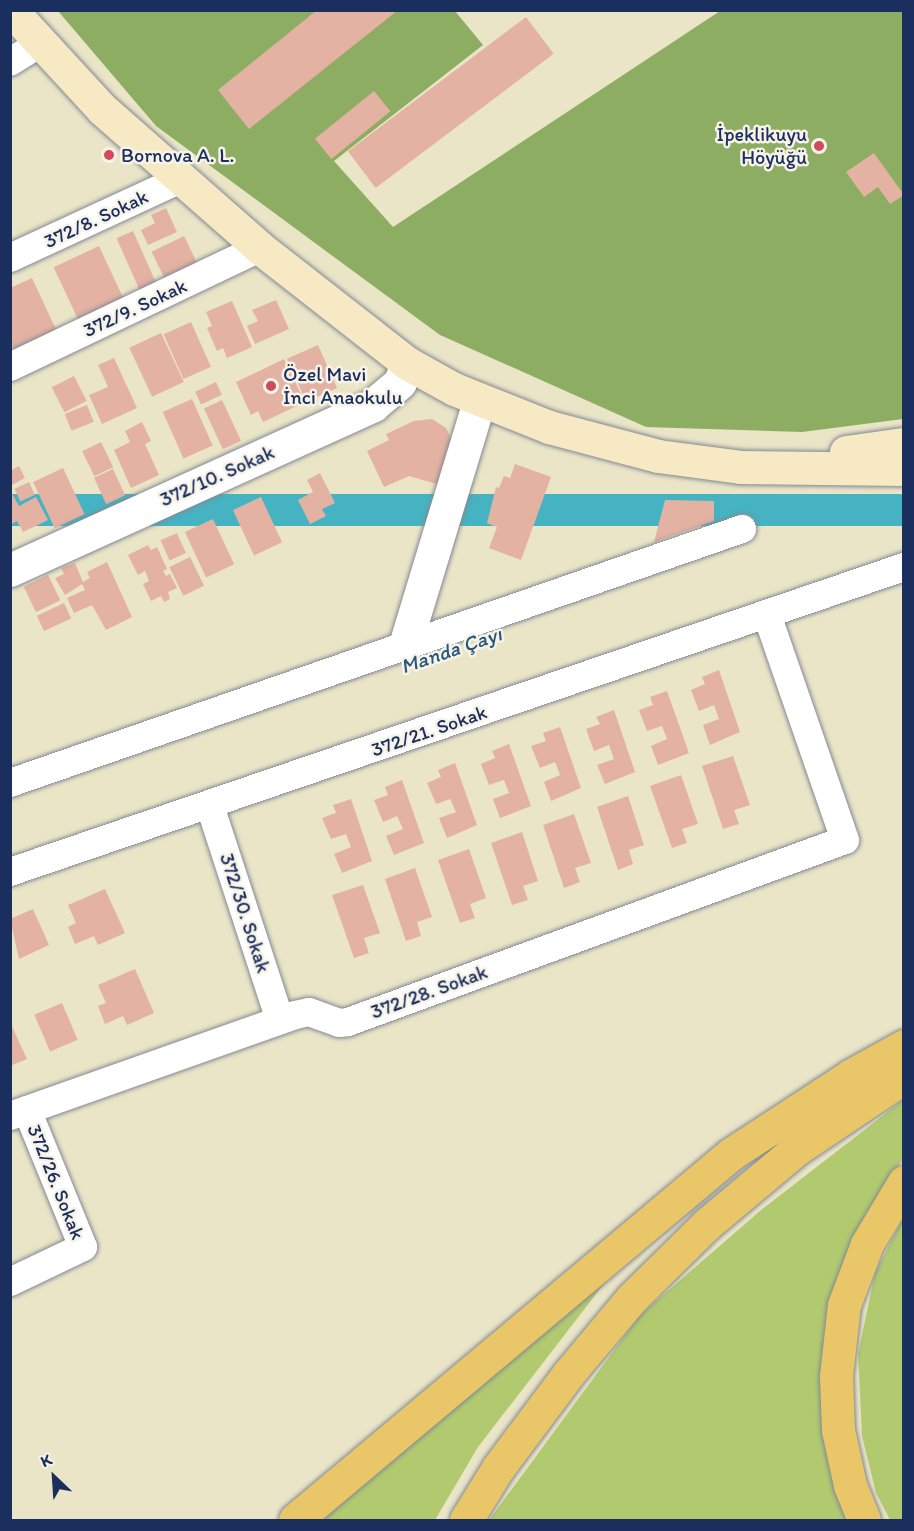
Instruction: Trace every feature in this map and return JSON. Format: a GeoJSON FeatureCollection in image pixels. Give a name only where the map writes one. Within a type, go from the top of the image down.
{"type":"FeatureCollection","features":[{"type":"Feature","properties":{"kind":"highway"},"geometry":{"type":"LineString","coordinates":[[295,1521],[731,1154],[850,1076],[903,1046]]}},
{"type":"Feature","properties":{"kind":"highway"},"geometry":{"type":"LineString","coordinates":[[466,1521],[498,1468],[569,1373],[632,1298],[707,1224],[798,1148],[903,1077]]}},
{"type":"Feature","properties":{"kind":"highway"},"geometry":{"type":"LineString","coordinates":[[864,1521],[850,1485],[838,1430],[836,1376],[843,1305],[867,1244],[888,1201],[903,1182]]}},
{"type":"Feature","properties":{"kind":"main road"},"geometry":{"type":"LineString","coordinates":[[11,10],[39,44],[102,109],[260,248],[407,363],[479,401],[606,444],[740,467],[903,469]]}},
{"type":"Feature","properties":{"kind":"main road"},"geometry":{"type":"LineString","coordinates":[[30,10],[102,109]]}},
{"type":"Feature","properties":{"kind":"main road"},"geometry":{"type":"LineString","coordinates":[[740,467],[803,455],[903,444]]}},
{"type":"Feature","properties":{"kind":"street"},"geometry":{"type":"LineString","coordinates":[[10,62],[39,44]]}},
{"type":"Feature","properties":{"kind":"street","name":"372/8. Sokak"},"geometry":{"type":"LineString","coordinates":[[10,258],[181,179]]}},
{"type":"Feature","properties":{"kind":"street","name":"372/9. Sokak"},"geometry":{"type":"LineString","coordinates":[[10,367],[260,248]]}},
{"type":"Feature","properties":{"kind":"street","name":"372/10. Sokak"},"geometry":{"type":"LineString","coordinates":[[10,570],[373,405],[400,382],[407,363]]}},
{"type":"Feature","properties":{"kind":"street"},"geometry":{"type":"LineString","coordinates":[[405,645],[479,401]]}},
{"type":"Feature","properties":{"kind":"street"},"geometry":{"type":"LineString","coordinates":[[10,783],[742,529]]}},
{"type":"Feature","properties":{"kind":"street","name":"372/21. Sokak"},"geometry":{"type":"LineString","coordinates":[[847,586],[903,553]]}},
{"type":"Feature","properties":{"kind":"street","name":"372/21. Sokak"},"geometry":{"type":"LineString","coordinates":[[10,872],[210,806],[903,567]]}},
{"type":"Feature","properties":{"kind":"street","name":"372/28. Sokak"},"geometry":{"type":"LineString","coordinates":[[19,1113],[280,1020],[309,1012],[339,1023],[348,1022],[845,840],[767,615]]}},
{"type":"Feature","properties":{"kind":"street","name":"372/30. Sokak"},"geometry":{"type":"LineString","coordinates":[[210,806],[280,1020]]}},
{"type":"Feature","properties":{"kind":"street","name":"372/26. Sokak"},"geometry":{"type":"LineString","coordinates":[[10,1282],[83,1247],[19,1113]]}},
{"type":"Feature","properties":{"kind":"green space"},"geometry":{"type":"Polygon","coordinates":[[[58,11],[455,11],[483,45],[334,161],[393,227],[720,11],[903,11],[903,419],[802,432],[646,427],[440,335],[156,126],[58,11]]]}},
{"type":"Feature","properties":{"kind":"green space"},"geometry":{"type":"Polygon","coordinates":[[[903,1100],[903,1159],[861,1225],[835,1293],[850,1520],[489,1520],[640,1315],[761,1210],[903,1100]]]}},
{"type":"Feature","properties":{"kind":"green space"},"geometry":{"type":"Polygon","coordinates":[[[903,1218],[904,1520],[890,1520],[876,1493],[862,1436],[858,1354],[875,1273],[903,1218]]]}},
{"type":"Feature","properties":{"kind":"green space"},"geometry":{"type":"Polygon","coordinates":[[[620,1263],[478,1447],[435,1520],[314,1520],[620,1263]]]}},
{"type":"Feature","properties":{"kind":"water"},"geometry":{"type":"Polygon","coordinates":[[[10,494],[903,494],[903,526],[10,526],[10,494]]]}},
{"type":"Feature","properties":{"kind":"building"},"geometry":{"type":"Polygon","coordinates":[[[317,10],[398,10],[249,129],[218,90],[317,10]]]}},
{"type":"Feature","properties":{"kind":"building"},"geometry":{"type":"Polygon","coordinates":[[[526,17],[554,54],[376,188],[348,151],[526,17]]]}},
{"type":"Feature","properties":{"kind":"building"},"geometry":{"type":"Polygon","coordinates":[[[374,91],[390,111],[331,159],[315,139],[374,91]]]}},
{"type":"Feature","properties":{"kind":"building"},"geometry":{"type":"Polygon","coordinates":[[[874,153],[904,195],[890,204],[878,187],[864,197],[846,172],[874,153]]]}},
{"type":"Feature","properties":{"kind":"building"},"geometry":{"type":"Polygon","coordinates":[[[166,208],[177,232],[148,245],[141,230],[155,223],[151,215],[166,208]]]}},
{"type":"Feature","properties":{"kind":"building"},"geometry":{"type":"Polygon","coordinates":[[[133,231],[157,284],[140,291],[117,238],[133,231]]]}},
{"type":"Feature","properties":{"kind":"building"},"geometry":{"type":"Polygon","coordinates":[[[184,236],[198,265],[166,281],[152,252],[184,236]]]}},
{"type":"Feature","properties":{"kind":"building"},"geometry":{"type":"Polygon","coordinates":[[[99,246],[125,302],[80,323],[54,267],[99,246]]]}},
{"type":"Feature","properties":{"kind":"building"},"geometry":{"type":"Polygon","coordinates":[[[32,278],[59,336],[17,356],[10,341],[10,288],[32,278]]]}},
{"type":"Feature","properties":{"kind":"building"},"geometry":{"type":"Polygon","coordinates":[[[276,300],[289,329],[255,344],[247,326],[258,321],[252,310],[276,300]]]}},
{"type":"Feature","properties":{"kind":"building"},"geometry":{"type":"Polygon","coordinates":[[[232,301],[252,347],[227,358],[223,348],[217,351],[207,328],[212,326],[206,312],[232,301]]]}},
{"type":"Feature","properties":{"kind":"building"},"geometry":{"type":"Polygon","coordinates":[[[191,322],[211,367],[184,379],[164,334],[191,322]]]}},
{"type":"Feature","properties":{"kind":"building"},"geometry":{"type":"Polygon","coordinates":[[[161,333],[184,382],[152,397],[129,348],[161,333]]]}},
{"type":"Feature","properties":{"kind":"building"},"geometry":{"type":"Polygon","coordinates":[[[318,345],[337,388],[306,402],[287,359],[318,345]]]}},
{"type":"Feature","properties":{"kind":"building"},"geometry":{"type":"Polygon","coordinates":[[[114,358],[137,408],[102,424],[89,395],[108,387],[98,365],[114,358]]]}},
{"type":"Feature","properties":{"kind":"building"},"geometry":{"type":"Polygon","coordinates":[[[284,359],[305,402],[263,422],[258,411],[251,415],[236,382],[284,359]]]}},
{"type":"Feature","properties":{"kind":"building"},"geometry":{"type":"Polygon","coordinates":[[[74,376],[87,401],[64,412],[52,387],[74,376]]]}},
{"type":"Feature","properties":{"kind":"building"},"geometry":{"type":"Polygon","coordinates":[[[216,382],[222,395],[201,404],[195,392],[216,382]]]}},
{"type":"Feature","properties":{"kind":"building"},"geometry":{"type":"Polygon","coordinates":[[[192,399],[213,446],[184,459],[163,412],[192,399]]]}},
{"type":"Feature","properties":{"kind":"building"},"geometry":{"type":"Polygon","coordinates":[[[222,400],[241,441],[223,449],[204,408],[222,400]]]}},
{"type":"Feature","properties":{"kind":"building"},"geometry":{"type":"Polygon","coordinates":[[[87,405],[94,422],[71,431],[65,414],[87,405]]]}},
{"type":"Feature","properties":{"kind":"building"},"geometry":{"type":"Polygon","coordinates":[[[432,419],[446,428],[456,448],[440,485],[409,476],[384,487],[367,451],[389,440],[386,434],[414,421],[432,419]]]}},
{"type":"Feature","properties":{"kind":"building"},"geometry":{"type":"Polygon","coordinates":[[[142,422],[151,441],[145,444],[159,475],[131,488],[114,450],[130,442],[125,431],[142,422]]]}},
{"type":"Feature","properties":{"kind":"building"},"geometry":{"type":"Polygon","coordinates":[[[101,442],[113,467],[94,476],[82,451],[101,442]]]}},
{"type":"Feature","properties":{"kind":"building"},"geometry":{"type":"Polygon","coordinates":[[[515,464],[551,477],[521,560],[489,548],[497,527],[487,523],[496,487],[499,488],[504,476],[510,478],[515,464]]]}},
{"type":"Feature","properties":{"kind":"building"},"geometry":{"type":"Polygon","coordinates":[[[19,466],[25,478],[10,486],[10,471],[19,466]]]}},
{"type":"Feature","properties":{"kind":"building"},"geometry":{"type":"Polygon","coordinates":[[[63,468],[85,514],[55,528],[33,482],[63,468]]]}},
{"type":"Feature","properties":{"kind":"building"},"geometry":{"type":"Polygon","coordinates":[[[113,469],[125,495],[106,504],[94,478],[113,469]]]}},
{"type":"Feature","properties":{"kind":"building"},"geometry":{"type":"Polygon","coordinates":[[[320,473],[335,503],[322,509],[326,516],[310,524],[298,500],[313,492],[307,480],[320,473]]]}},
{"type":"Feature","properties":{"kind":"building"},"geometry":{"type":"Polygon","coordinates":[[[29,482],[35,495],[20,501],[14,489],[29,482]]]}},
{"type":"Feature","properties":{"kind":"building"},"geometry":{"type":"Polygon","coordinates":[[[10,490],[19,506],[36,497],[48,520],[23,532],[17,521],[10,525],[10,490]]]}},
{"type":"Feature","properties":{"kind":"building"},"geometry":{"type":"Polygon","coordinates":[[[261,497],[282,542],[254,555],[233,510],[261,497]]]}},
{"type":"Feature","properties":{"kind":"building"},"geometry":{"type":"Polygon","coordinates":[[[665,500],[714,501],[714,521],[654,542],[665,500]]]}},
{"type":"Feature","properties":{"kind":"building"},"geometry":{"type":"Polygon","coordinates":[[[213,519],[234,564],[206,577],[185,532],[213,519]]]}},
{"type":"Feature","properties":{"kind":"building"},"geometry":{"type":"Polygon","coordinates":[[[177,533],[186,553],[170,560],[161,540],[177,533]]]}},
{"type":"Feature","properties":{"kind":"building"},"geometry":{"type":"Polygon","coordinates":[[[148,545],[151,550],[157,547],[167,569],[163,571],[166,576],[170,574],[177,588],[168,592],[170,599],[164,602],[161,596],[151,601],[143,584],[149,581],[145,571],[138,575],[128,555],[148,545]]]}},
{"type":"Feature","properties":{"kind":"building"},"geometry":{"type":"Polygon","coordinates":[[[190,557],[204,586],[183,596],[169,567],[190,557]]]}},
{"type":"Feature","properties":{"kind":"building"},"geometry":{"type":"Polygon","coordinates":[[[107,562],[132,617],[106,630],[92,605],[74,613],[67,598],[85,590],[82,584],[65,595],[55,578],[64,574],[61,568],[75,563],[83,582],[90,578],[87,572],[107,562]]]}},
{"type":"Feature","properties":{"kind":"building"},"geometry":{"type":"Polygon","coordinates":[[[48,575],[60,600],[36,612],[24,587],[48,575]]]}},
{"type":"Feature","properties":{"kind":"building"},"geometry":{"type":"Polygon","coordinates":[[[64,603],[71,618],[44,631],[37,616],[64,603]]]}},
{"type":"Feature","properties":{"kind":"building"},"geometry":{"type":"Polygon","coordinates":[[[719,670],[740,732],[710,745],[703,725],[719,719],[714,705],[699,711],[691,690],[705,684],[702,677],[719,670]]]}},
{"type":"Feature","properties":{"kind":"building"},"geometry":{"type":"Polygon","coordinates":[[[667,691],[689,753],[658,765],[651,746],[667,739],[662,726],[647,731],[639,710],[653,705],[650,697],[667,691]]]}},
{"type":"Feature","properties":{"kind":"building"},"geometry":{"type":"Polygon","coordinates":[[[614,710],[635,772],[605,784],[597,765],[614,759],[609,745],[594,751],[586,729],[600,724],[596,717],[614,710]]]}},
{"type":"Feature","properties":{"kind":"building"},"geometry":{"type":"Polygon","coordinates":[[[560,727],[581,788],[551,801],[544,782],[560,775],[555,762],[540,768],[531,746],[546,741],[543,733],[560,727]]]}},
{"type":"Feature","properties":{"kind":"building"},"geometry":{"type":"Polygon","coordinates":[[[509,744],[531,806],[500,818],[493,799],[509,793],[504,780],[489,785],[481,764],[495,758],[492,751],[509,744]]]}},
{"type":"Feature","properties":{"kind":"building"},"geometry":{"type":"Polygon","coordinates":[[[733,756],[750,805],[734,810],[739,824],[723,829],[702,766],[733,756]]]}},
{"type":"Feature","properties":{"kind":"building"},"geometry":{"type":"Polygon","coordinates":[[[455,763],[477,825],[447,838],[439,818],[456,812],[450,799],[436,804],[427,783],[441,777],[438,770],[455,763]]]}},
{"type":"Feature","properties":{"kind":"building"},"geometry":{"type":"Polygon","coordinates":[[[681,775],[698,824],[682,829],[687,843],[672,848],[650,786],[681,775]]]}},
{"type":"Feature","properties":{"kind":"building"},"geometry":{"type":"Polygon","coordinates":[[[402,780],[424,843],[394,855],[386,836],[403,829],[397,816],[383,822],[374,800],[388,795],[385,787],[402,780]]]}},
{"type":"Feature","properties":{"kind":"building"},"geometry":{"type":"Polygon","coordinates":[[[628,796],[644,845],[629,850],[633,864],[618,870],[597,807],[628,796]]]}},
{"type":"Feature","properties":{"kind":"building"},"geometry":{"type":"Polygon","coordinates":[[[351,799],[372,861],[342,873],[334,854],[351,847],[346,834],[331,839],[322,818],[336,813],[333,805],[351,799]]]}},
{"type":"Feature","properties":{"kind":"building"},"geometry":{"type":"Polygon","coordinates":[[[574,814],[591,863],[575,868],[580,882],[564,888],[543,825],[574,814]]]}},
{"type":"Feature","properties":{"kind":"building"},"geometry":{"type":"Polygon","coordinates":[[[522,832],[538,881],[523,886],[528,900],[512,905],[491,843],[522,832]]]}},
{"type":"Feature","properties":{"kind":"building"},"geometry":{"type":"Polygon","coordinates":[[[469,849],[486,898],[470,904],[475,918],[460,923],[438,860],[469,849]]]}},
{"type":"Feature","properties":{"kind":"building"},"geometry":{"type":"Polygon","coordinates":[[[415,868],[432,917],[417,922],[421,936],[406,941],[385,879],[415,868]]]}},
{"type":"Feature","properties":{"kind":"building"},"geometry":{"type":"Polygon","coordinates":[[[363,885],[380,933],[364,938],[369,953],[354,958],[332,895],[363,885]]]}},
{"type":"Feature","properties":{"kind":"building"},"geometry":{"type":"Polygon","coordinates":[[[105,889],[125,933],[98,945],[94,936],[75,944],[68,927],[76,923],[68,905],[105,889]]]}},
{"type":"Feature","properties":{"kind":"building"},"geometry":{"type":"Polygon","coordinates":[[[33,909],[49,945],[19,959],[10,919],[33,909]]]}},
{"type":"Feature","properties":{"kind":"building"},"geometry":{"type":"Polygon","coordinates":[[[135,969],[154,1013],[127,1025],[123,1016],[105,1024],[98,1006],[106,1003],[98,985],[135,969]]]}},
{"type":"Feature","properties":{"kind":"building"},"geometry":{"type":"Polygon","coordinates":[[[62,1003],[78,1040],[50,1052],[34,1015],[62,1003]]]}},
{"type":"Feature","properties":{"kind":"building"},"geometry":{"type":"Polygon","coordinates":[[[10,1022],[27,1059],[10,1066],[10,1022]]]}},
{"type":"Feature","properties":{"kind":"place","name":"İpeklikuyu Höyüğü"},"geometry":{"type":"Point","coordinates":[819,146]}},
{"type":"Feature","properties":{"kind":"place","name":"Bornova A. L."},"geometry":{"type":"Point","coordinates":[109,155]}},
{"type":"Feature","properties":{"kind":"place","name":"Özel Mavi İnci Anaokulu"},"geometry":{"type":"Point","coordinates":[271,386]}},
{"type":"Feature","properties":{"kind":"water label","name":"Manda Çayı"},"geometry":{"type":"Point","coordinates":[451,650]}}]}
